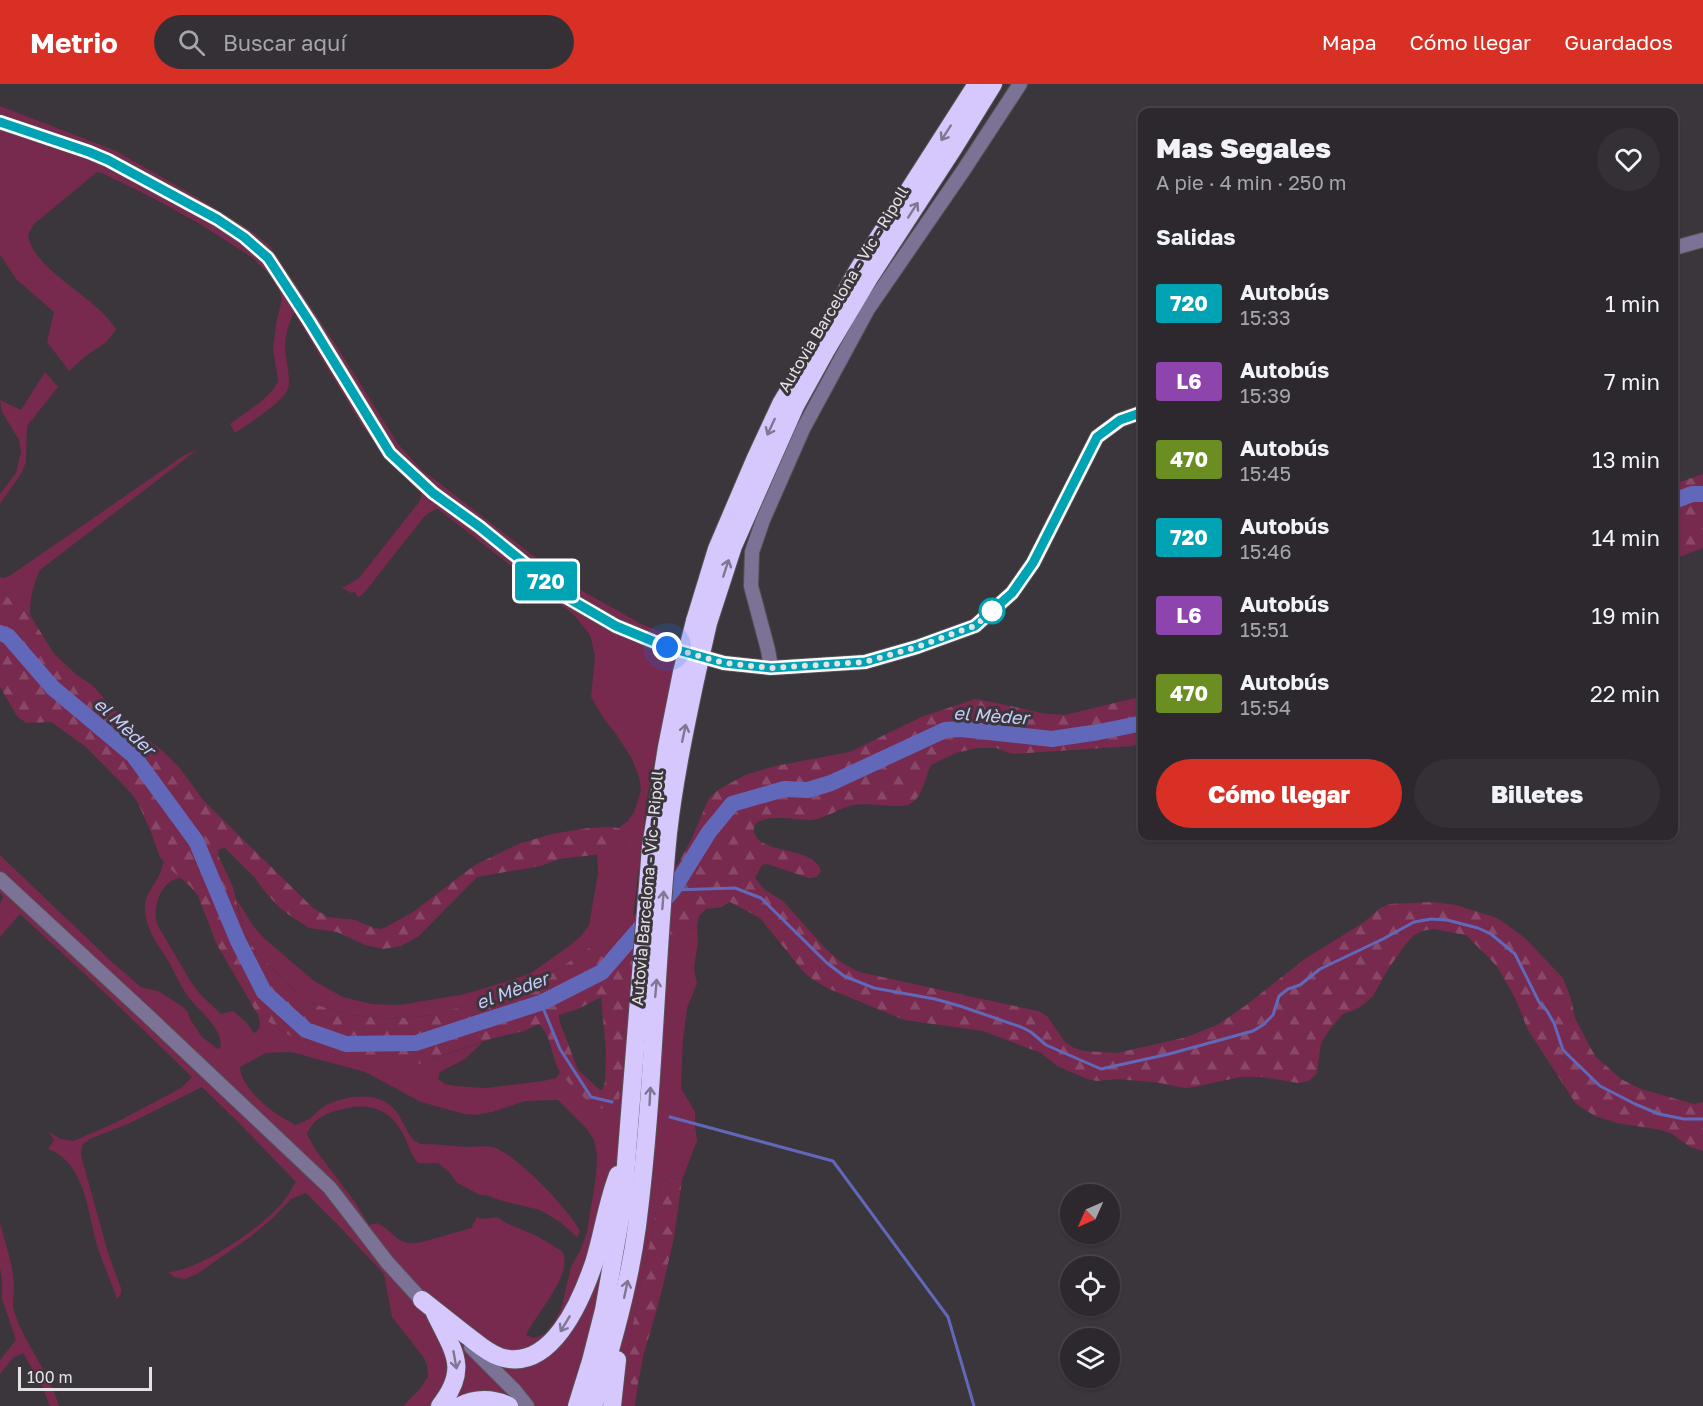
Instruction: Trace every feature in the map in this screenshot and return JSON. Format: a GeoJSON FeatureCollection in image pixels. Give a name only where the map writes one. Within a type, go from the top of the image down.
{"type":"FeatureCollection","features":[{"type":"Feature","properties":{"kind":"highway","name":"Autovia Barcelona - Vic - Ripoll"},"geometry":{"type":"LineString","coordinates":[[577,1406],[604,1310],[623,1202],[651,847],[667,747],[689,674],[717,549],[782,404],[858,270],[977,84]]}},
{"type":"Feature","properties":{"kind":"highway","name":"Autovia Barcelona - Vic - Ripoll"},"geometry":{"type":"LineString","coordinates":[[702,622],[795,406],[870,276],[993,84]]}},
{"type":"Feature","properties":{"kind":"highway","name":"Autovia Barcelona - Vic - Ripoll"},"geometry":{"type":"LineString","coordinates":[[593,1406],[616,1330],[637,1227],[648,1119],[669,832],[689,674]]}},
{"type":"Feature","properties":{"kind":"highway"},"geometry":{"type":"LineString","coordinates":[[428,1307],[483,1348],[499,1357],[525,1358],[540,1352],[559,1334],[577,1303],[593,1264],[615,1183],[627,1151]]}},
{"type":"Feature","properties":{"kind":"highway"},"geometry":{"type":"LineString","coordinates":[[428,1307],[453,1349],[457,1365],[456,1380],[440,1406]]}},
{"type":"Feature","properties":{"kind":"highway"},"geometry":{"type":"LineString","coordinates":[[612,1406],[620,1337],[616,1330]]}},
{"type":"Feature","properties":{"kind":"highway"},"geometry":{"type":"LineString","coordinates":[[460,1406],[482,1400],[509,1406]]}},
{"type":"Feature","properties":{"kind":"street"},"geometry":{"type":"LineString","coordinates":[[771,668],[751,586],[752,552],[763,520],[803,429],[868,309],[1020,84]]}},
{"type":"Feature","properties":{"kind":"street"},"geometry":{"type":"LineString","coordinates":[[0,122],[108,160],[217,219],[244,237],[268,258],[390,453],[433,493],[480,527],[566,597],[616,626],[667,647],[724,663],[771,668],[865,662],[917,647],[975,626],[1012,593],[1033,563],[1097,437],[1120,420],[1138,414]]}},
{"type":"Feature","properties":{"kind":"street"},"geometry":{"type":"LineString","coordinates":[[1678,247],[1703,240]]}},
{"type":"Feature","properties":{"kind":"street"},"geometry":{"type":"LineString","coordinates":[[0,879],[330,1188],[387,1262],[428,1307],[490,1366],[527,1406]]}},
{"type":"Feature","properties":{"kind":"green space"},"geometry":{"type":"Polygon","coordinates":[[[0,106],[116,151],[250,230],[270,246],[398,444],[421,469],[570,584],[641,624],[681,639],[648,792],[633,917],[530,989],[436,1015],[391,1019],[352,1015],[320,1006],[307,1001],[296,992],[257,953],[243,929],[237,900],[264,938],[314,981],[343,997],[371,1004],[399,1005],[465,994],[531,973],[569,946],[589,925],[598,873],[597,854],[610,853],[627,845],[630,835],[618,828],[628,821],[634,812],[641,790],[632,759],[591,697],[595,656],[590,635],[574,615],[438,509],[424,517],[358,598],[355,592],[351,593],[341,587],[359,578],[419,502],[421,493],[386,457],[363,427],[294,313],[285,344],[289,377],[287,391],[271,408],[235,433],[230,424],[265,398],[276,386],[278,380],[273,349],[282,300],[279,290],[267,272],[253,258],[200,224],[151,197],[97,172],[34,224],[28,234],[32,247],[41,260],[108,318],[116,330],[105,343],[69,371],[47,342],[54,312],[16,279],[0,256],[0,106]]]}},
{"type":"Feature","properties":{"kind":"green space"},"geometry":{"type":"Polygon","coordinates":[[[45,372],[58,387],[27,426],[26,462],[21,474],[0,504],[0,494],[16,473],[21,452],[19,440],[2,412],[0,400],[21,410],[45,372]]]}},
{"type":"Feature","properties":{"kind":"green space"},"geometry":{"type":"Polygon","coordinates":[[[198,449],[40,570],[32,592],[30,615],[0,591],[0,577],[11,575],[183,456],[198,449]]]}},
{"type":"Feature","properties":{"kind":"green space"},"geometry":{"type":"Polygon","coordinates":[[[1703,474],[1703,548],[1678,557],[1678,483],[1703,474]]]}},
{"type":"Feature","properties":{"kind":"green space"},"geometry":{"type":"Polygon","coordinates":[[[0,591],[30,615],[54,654],[92,685],[138,732],[164,752],[179,767],[204,801],[313,908],[328,917],[355,920],[374,928],[386,927],[413,912],[475,865],[518,844],[552,834],[588,828],[618,828],[630,835],[631,841],[610,853],[559,859],[541,866],[477,877],[419,936],[401,946],[383,949],[365,945],[337,932],[309,928],[280,908],[225,848],[219,849],[218,855],[233,887],[243,929],[257,953],[296,992],[313,1004],[352,1015],[391,1019],[436,1015],[530,989],[633,917],[679,862],[709,798],[718,790],[745,775],[775,766],[850,752],[921,717],[975,699],[1046,714],[1065,715],[1138,697],[1138,744],[1132,746],[1013,754],[996,748],[977,748],[956,753],[931,765],[921,792],[910,804],[900,806],[860,804],[817,819],[777,818],[760,821],[755,825],[754,831],[758,839],[775,848],[808,857],[821,871],[816,877],[809,878],[767,864],[762,865],[755,878],[765,890],[783,901],[826,949],[841,962],[859,972],[1038,1011],[1047,1016],[1065,1042],[1074,1048],[1084,1051],[1117,1053],[1187,1037],[1217,1025],[1306,958],[1389,904],[1434,902],[1456,905],[1499,919],[1525,938],[1563,978],[1575,1018],[1590,1047],[1596,1057],[1621,1079],[1641,1089],[1694,1104],[1703,1102],[1703,1151],[1690,1147],[1672,1134],[1617,1123],[1595,1116],[1576,1104],[1528,1030],[1515,998],[1498,968],[1466,935],[1433,929],[1413,936],[1388,969],[1373,996],[1355,1010],[1343,1014],[1321,1043],[1317,1073],[1309,1081],[1298,1083],[1262,1077],[1240,1077],[1184,1088],[1118,1079],[1097,1081],[1087,1079],[1057,1066],[1041,1053],[983,1031],[904,1020],[827,988],[802,970],[760,918],[730,902],[722,907],[706,909],[699,916],[697,927],[669,940],[631,972],[619,1099],[613,1109],[605,1109],[592,1104],[568,1082],[557,1066],[546,1035],[539,1024],[524,1031],[490,1039],[419,1064],[395,1063],[292,1037],[258,1015],[217,945],[198,896],[160,857],[138,803],[130,792],[86,747],[51,722],[26,723],[17,716],[0,687],[0,591]],[[601,997],[578,1009],[559,1015],[559,1020],[578,1070],[600,1090],[605,1082],[606,1052],[601,997]]]}},
{"type":"Feature","properties":{"kind":"green space"},"geometry":{"type":"Polygon","coordinates":[[[0,855],[141,987],[158,991],[182,1006],[202,1037],[218,1049],[220,1041],[218,1034],[184,991],[147,922],[145,903],[158,878],[163,862],[182,878],[169,883],[160,894],[156,909],[157,924],[200,994],[221,1014],[233,1011],[246,1022],[254,1033],[259,1028],[258,1015],[292,1037],[419,1064],[483,1042],[465,1059],[440,1072],[438,1079],[445,1084],[486,1088],[543,1081],[556,1078],[560,1072],[571,1085],[605,1110],[627,1007],[631,972],[669,940],[697,927],[698,941],[694,969],[697,984],[687,1008],[681,1088],[695,1112],[697,1141],[682,1180],[669,1178],[662,1183],[623,1372],[637,1390],[635,1406],[403,1406],[420,1389],[428,1376],[424,1358],[392,1317],[384,1274],[306,1193],[291,1199],[250,1237],[197,1274],[185,1279],[174,1277],[168,1272],[197,1264],[249,1233],[277,1209],[296,1182],[202,1087],[130,1123],[90,1139],[82,1145],[81,1155],[108,1253],[121,1288],[121,1294],[117,1299],[97,1245],[78,1177],[61,1156],[48,1149],[54,1140],[49,1132],[61,1139],[73,1141],[113,1124],[181,1088],[192,1077],[20,914],[0,937],[0,904],[3,897],[0,893],[0,855]],[[291,1052],[266,1053],[240,1067],[242,1076],[253,1094],[279,1116],[296,1125],[334,1102],[346,1098],[371,1097],[382,1100],[392,1107],[409,1134],[417,1142],[492,1147],[528,1171],[573,1220],[580,1232],[577,1237],[560,1222],[540,1210],[480,1195],[457,1183],[450,1173],[438,1163],[418,1163],[400,1128],[386,1114],[378,1110],[360,1106],[324,1115],[316,1121],[307,1134],[315,1149],[355,1202],[369,1225],[377,1223],[401,1241],[422,1242],[471,1228],[477,1217],[481,1219],[498,1217],[562,1251],[565,1260],[559,1282],[526,1335],[534,1338],[544,1334],[553,1324],[561,1309],[571,1267],[587,1232],[597,1155],[594,1140],[586,1128],[558,1100],[525,1101],[492,1112],[464,1114],[421,1102],[365,1072],[291,1052]]]}},
{"type":"Feature","properties":{"kind":"green space"},"geometry":{"type":"Polygon","coordinates":[[[669,1177],[682,1180],[674,1238],[643,1357],[637,1390],[623,1372],[662,1183],[669,1177]]]}},
{"type":"Feature","properties":{"kind":"green space"},"geometry":{"type":"Polygon","coordinates":[[[0,1223],[13,1271],[14,1311],[25,1337],[50,1382],[59,1406],[50,1406],[43,1388],[23,1353],[13,1358],[0,1374],[0,1360],[16,1340],[2,1299],[0,1223]]]}},
{"type":"Feature","properties":{"kind":"waterway","name":"el Mèder"},"geometry":{"type":"LineString","coordinates":[[1678,499],[1692,494],[1703,494]]}},
{"type":"Feature","properties":{"kind":"waterway","name":"el Mèder"},"geometry":{"type":"LineString","coordinates":[[0,633],[8,636],[53,688],[133,755],[196,841],[238,941],[264,992],[306,1030],[346,1044],[416,1043],[543,1002],[602,972],[673,890],[709,832],[732,804],[784,789],[808,790],[831,783],[945,730],[961,729],[1052,739],[1138,724]]}},
{"type":"Feature","properties":{"kind":"waterway"},"geometry":{"type":"LineString","coordinates":[[673,890],[735,888],[761,898],[827,963],[844,976],[874,988],[960,1006],[1021,1027],[1046,1045],[1101,1069],[1169,1054],[1253,1031],[1273,1015],[1279,996],[1288,989],[1300,985],[1320,969],[1414,922],[1431,919],[1447,920],[1491,934],[1515,954],[1539,1002],[1554,1023],[1563,1050],[1600,1086],[1659,1114],[1684,1119],[1703,1119]]}},
{"type":"Feature","properties":{"kind":"waterway"},"geometry":{"type":"LineString","coordinates":[[541,1003],[560,1049],[591,1097],[612,1102]]}},
{"type":"Feature","properties":{"kind":"waterway"},"geometry":{"type":"LineString","coordinates":[[670,1117],[833,1161],[948,1317],[974,1406]]}},
{"type":"Feature","properties":{"kind":"bus line","name":"720"},"geometry":{"type":"LineString","coordinates":[[0,122],[108,160],[217,219],[244,237],[268,258],[390,453],[433,493],[480,527],[566,597],[616,626],[667,647],[724,663],[771,668],[865,662],[917,647],[975,626],[1012,593],[1033,563],[1097,437],[1120,420],[1138,414]]}},
{"type":"Feature","properties":{"kind":"route"},"geometry":{"type":"LineString","coordinates":[[667,647],[724,663],[771,668],[865,662],[917,647],[975,626],[992,611]]}}]}
